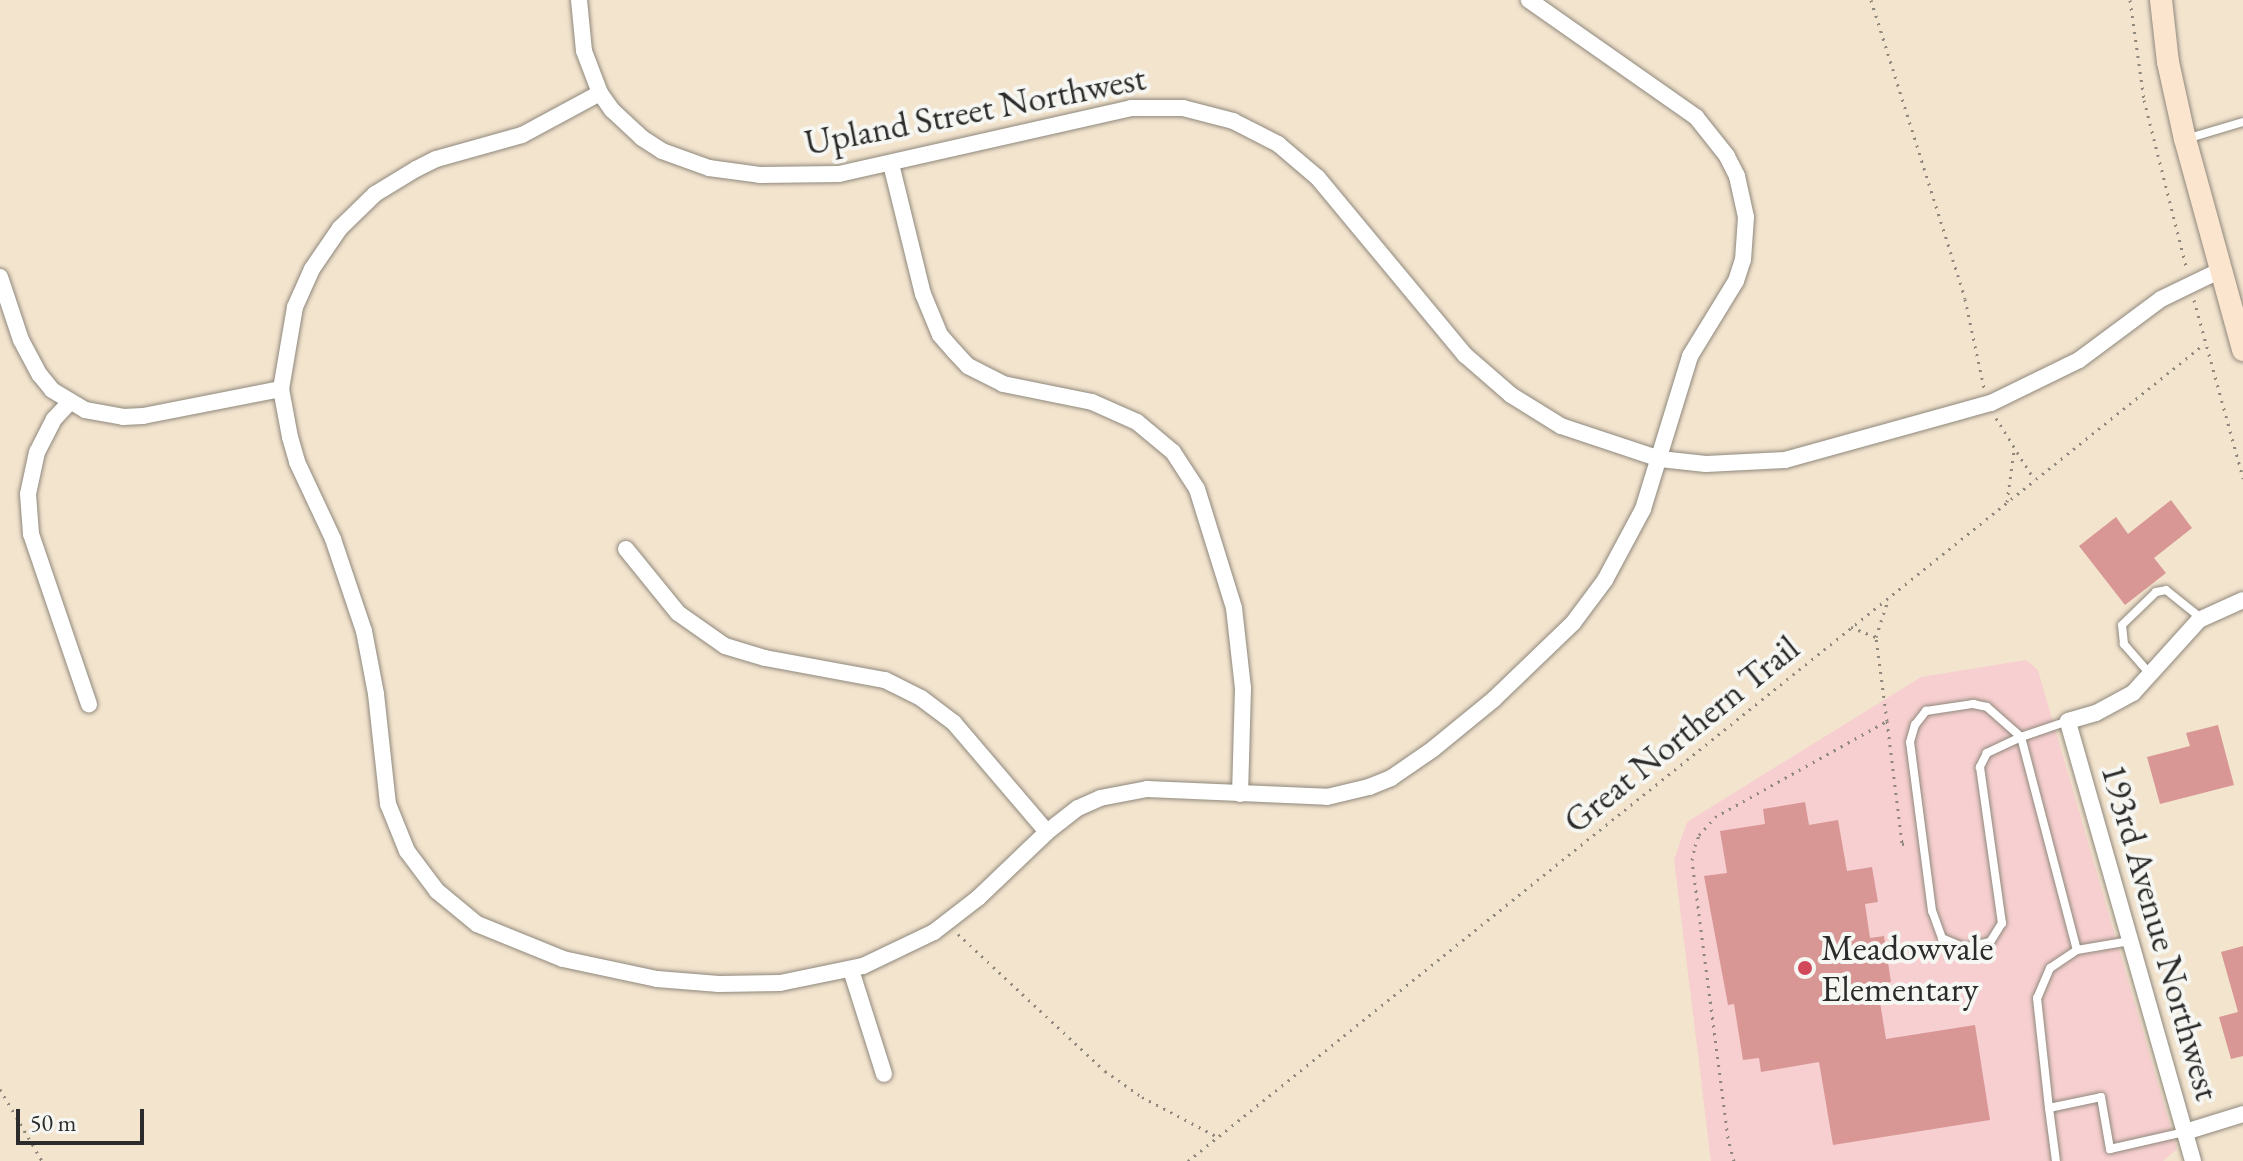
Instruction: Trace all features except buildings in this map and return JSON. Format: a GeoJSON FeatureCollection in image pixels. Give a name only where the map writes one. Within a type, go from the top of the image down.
{"type":"FeatureCollection","features":[{"type":"Feature","properties":{"kind":"street"},"geometry":{"type":"LineString","coordinates":[[579,0],[584,51],[600,93],[532,131],[416,169],[375,194],[357,210],[325,248],[302,288],[285,349],[281,389],[297,462],[333,539],[364,631],[376,694],[388,804],[407,851],[437,891],[477,924],[504,938],[563,959],[626,973],[719,984],[780,983],[851,970],[887,956],[946,923],[1078,808],[1123,791],[1147,789],[1304,798],[1348,794],[1391,778],[1433,749],[1536,662],[1573,623],[1619,556],[1643,509],[1690,356],[1736,281],[1743,260],[1746,217],[1743,196],[1727,156],[1696,117],[1529,0]]}},
{"type":"Feature","properties":{"kind":"street"},"geometry":{"type":"LineString","coordinates":[[2161,0],[2168,62],[2185,139],[2243,350]]}},
{"type":"Feature","properties":{"kind":"street","name":"Upland Street Northwest"},"geometry":{"type":"LineString","coordinates":[[600,93],[612,110],[642,138],[684,161],[760,175],[813,177],[891,164],[1131,108],[1183,108],[1233,121],[1278,144],[1318,178],[1465,355],[1511,395],[1561,426],[1660,459],[1706,464],[1785,460],[1991,403],[2079,360],[2161,299],[2219,271]]}},
{"type":"Feature","properties":{"kind":"street"},"geometry":{"type":"LineString","coordinates":[[891,164],[923,294],[940,335],[968,366],[1003,384],[1092,402],[1137,422],[1173,452],[1197,489],[1234,608],[1243,688],[1240,794]]}},
{"type":"Feature","properties":{"kind":"street"},"geometry":{"type":"LineString","coordinates":[[0,277],[30,358],[52,390],[69,403],[104,415],[143,416],[281,389]]}},
{"type":"Feature","properties":{"kind":"street"},"geometry":{"type":"LineString","coordinates":[[69,403],[54,419],[37,452],[28,494],[31,534],[89,704]]}},
{"type":"Feature","properties":{"kind":"street"},"geometry":{"type":"LineString","coordinates":[[626,549],[678,613],[708,638],[765,658],[885,680],[921,698],[954,723],[1047,832]]}},
{"type":"Feature","properties":{"kind":"street"},"geometry":{"type":"LineString","coordinates":[[2068,721],[2115,705],[2151,675],[2185,633],[2201,619],[2243,600]]}},
{"type":"Feature","properties":{"kind":"street","name":"193rd Avenue Northwest"},"geometry":{"type":"LineString","coordinates":[[2068,721],[2193,1161]]}},
{"type":"Feature","properties":{"kind":"street"},"geometry":{"type":"LineString","coordinates":[[851,970],[884,1074]]}},
{"type":"Feature","properties":{"kind":"street"},"geometry":{"type":"LineString","coordinates":[[2185,1132],[2243,1114]]}},
{"type":"Feature","properties":{"kind":"lane"},"geometry":{"type":"LineString","coordinates":[[2185,139],[2243,122]]}},
{"type":"Feature","properties":{"kind":"lane"},"geometry":{"type":"LineString","coordinates":[[2151,675],[2124,644],[2122,625],[2156,592],[2166,590],[2201,619]]}},
{"type":"Feature","properties":{"kind":"lane"},"geometry":{"type":"LineString","coordinates":[[2068,721],[2021,737],[1987,753],[1980,767],[2002,923],[1990,942],[1965,948],[1942,938],[1932,911],[1910,742],[1915,725],[1926,711],[1973,704],[1987,707],[2021,737],[2077,950]]}},
{"type":"Feature","properties":{"kind":"lane"},"geometry":{"type":"LineString","coordinates":[[2056,1161],[2037,998],[2050,968],[2077,950],[2130,941]]}},
{"type":"Feature","properties":{"kind":"lane"},"geometry":{"type":"LineString","coordinates":[[2049,1108],[2101,1097],[2110,1149],[2185,1132]]}},
{"type":"Feature","properties":{"kind":"path"},"geometry":{"type":"LineString","coordinates":[[1871,0],[1965,299],[1982,385],[1998,424],[2034,479]]}},
{"type":"Feature","properties":{"kind":"path"},"geometry":{"type":"LineString","coordinates":[[2130,0],[2144,100],[2204,344],[2243,478]]}},
{"type":"Feature","properties":{"kind":"path","name":"Great Northern Trail"},"geometry":{"type":"LineString","coordinates":[[1188,1161],[2204,344]]}},
{"type":"Feature","properties":{"kind":"path"},"geometry":{"type":"LineString","coordinates":[[2007,502],[2014,448]]}},
{"type":"Feature","properties":{"kind":"path"},"geometry":{"type":"LineString","coordinates":[[1888,598],[1876,637],[1902,844],[1923,841]]}},
{"type":"Feature","properties":{"kind":"path"},"geometry":{"type":"LineString","coordinates":[[1851,627],[1876,637]]}},
{"type":"Feature","properties":{"kind":"path"},"geometry":{"type":"LineString","coordinates":[[1734,1161],[1728,1138],[1692,860],[1699,835],[1715,817],[1887,721]]}},
{"type":"Feature","properties":{"kind":"path"},"geometry":{"type":"LineString","coordinates":[[946,923],[1105,1071],[1142,1097],[1218,1137]]}},
{"type":"Feature","properties":{"kind":"path"},"geometry":{"type":"LineString","coordinates":[[0,1089],[42,1161]]}},
{"type":"Feature","properties":{"kind":"shaded area"},"geometry":{"type":"Polygon","coordinates":[[[2026,660],[2038,670],[2177,1149],[2163,1161],[1711,1161],[1674,860],[1687,822],[1921,677],[2026,660]]]}},
{"type":"Feature","properties":{"kind":"place","name":"Meadowvale Elementary"},"geometry":{"type":"Point","coordinates":[1805,968]}}]}
